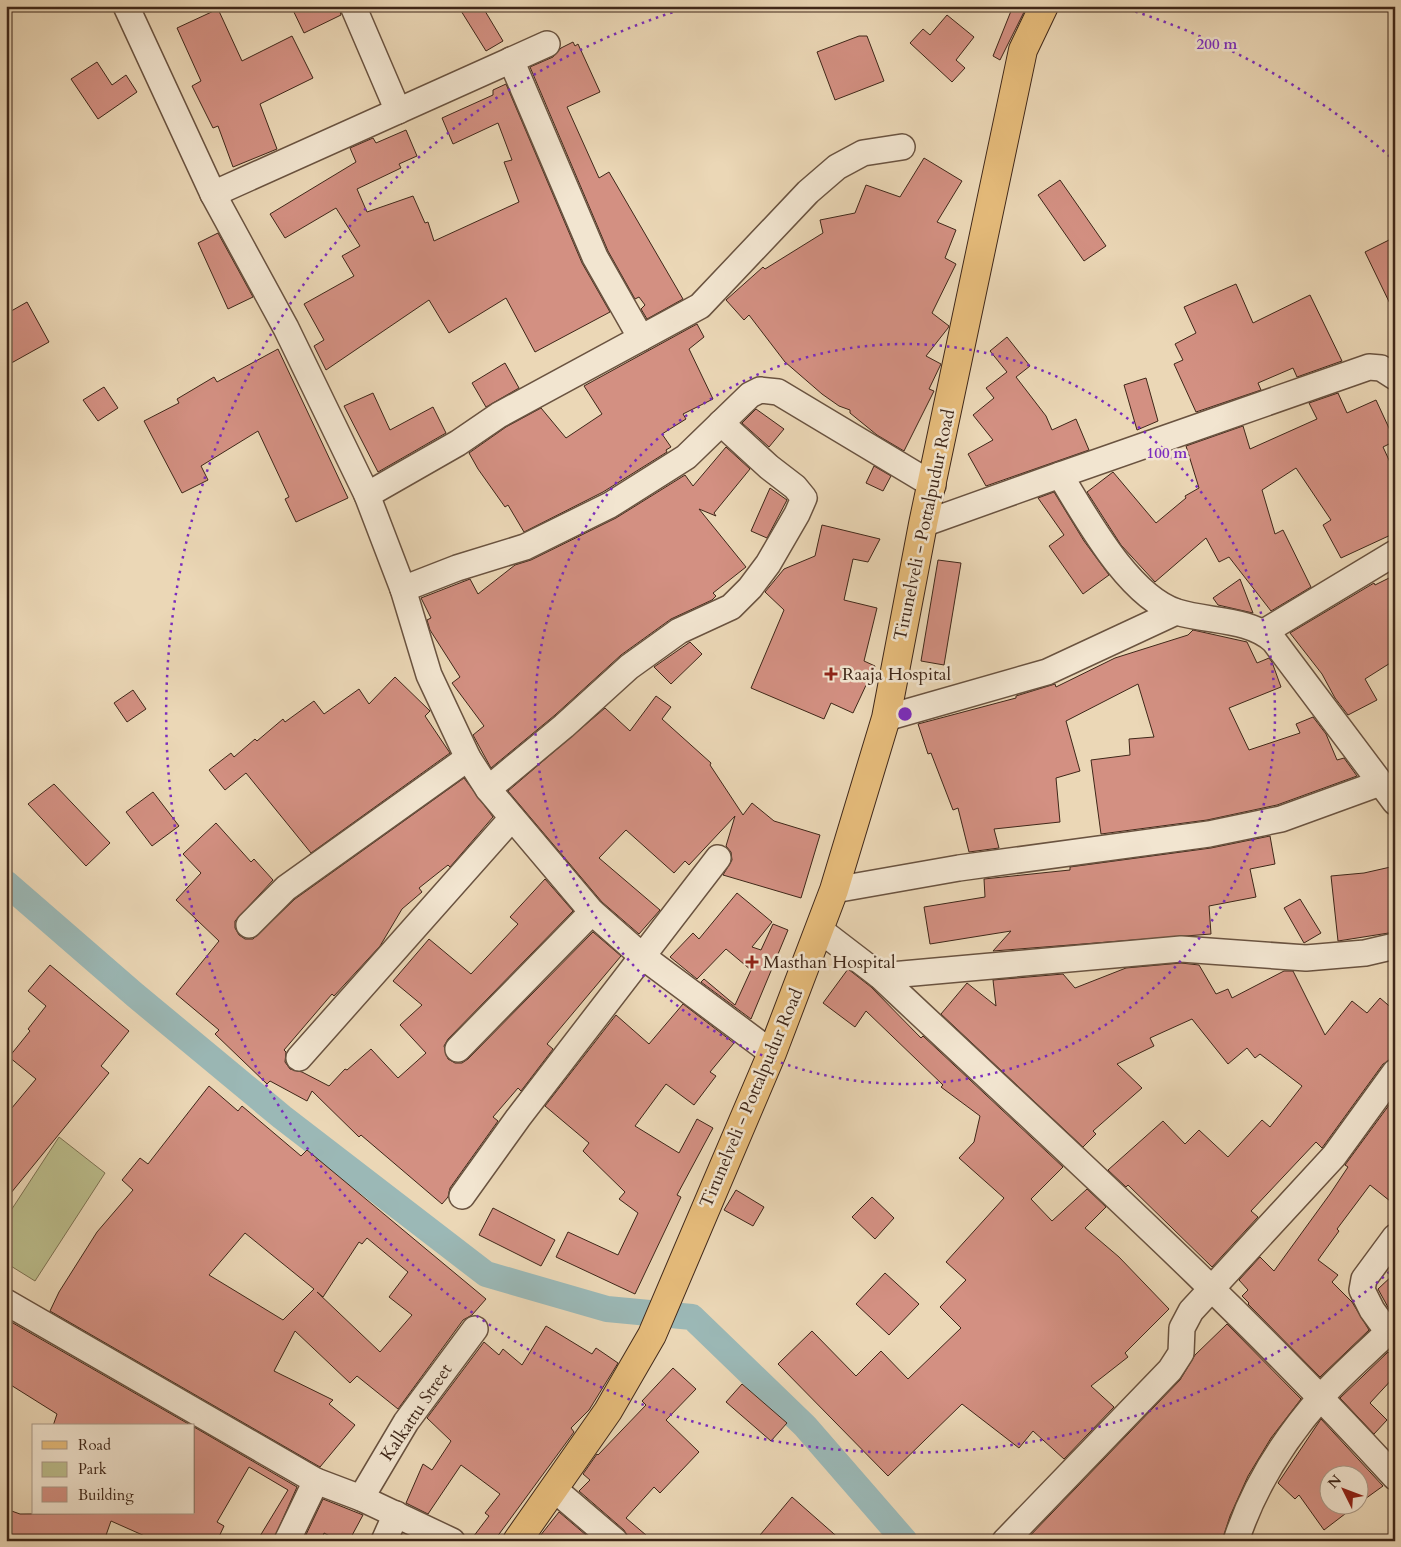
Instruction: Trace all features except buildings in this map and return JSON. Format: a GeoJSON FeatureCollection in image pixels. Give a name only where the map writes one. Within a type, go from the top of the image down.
{"type":"FeatureCollection","features":[{"type":"Feature","properties":{"kind":"main road","name":"Tirunelveli - Pottalpudur Road"},"geometry":{"type":"LineString","coordinates":[[517,1541],[608,1410],[652,1335],[772,1054],[834,890],[886,718],[923,524],[1023,50],[1044,6]]}},
{"type":"Feature","properties":{"kind":"street"},"geometry":{"type":"LineString","coordinates":[[126,6],[213,194],[286,328],[367,495],[403,589],[429,675],[468,758],[488,789],[592,912],[642,956],[772,1054]]}},
{"type":"Feature","properties":{"kind":"street"},"geometry":{"type":"LineString","coordinates":[[353,6],[398,111]]}},
{"type":"Feature","properties":{"kind":"street"},"geometry":{"type":"LineString","coordinates":[[213,194],[547,44]]}},
{"type":"Feature","properties":{"kind":"street"},"geometry":{"type":"LineString","coordinates":[[511,60],[595,257],[641,338]]}},
{"type":"Feature","properties":{"kind":"street"},"geometry":{"type":"LineString","coordinates":[[367,495],[458,443],[499,414],[700,306],[808,192],[837,167],[863,152],[902,147]]}},
{"type":"Feature","properties":{"kind":"street"},"geometry":{"type":"LineString","coordinates":[[923,524],[1369,366],[1381,368],[1395,377]]}},
{"type":"Feature","properties":{"kind":"street"},"geometry":{"type":"LineString","coordinates":[[403,589],[457,568],[524,547],[610,505],[686,457],[750,395],[760,390],[778,392],[932,485]]}},
{"type":"Feature","properties":{"kind":"street"},"geometry":{"type":"LineString","coordinates":[[488,789],[564,726],[629,667],[679,631],[730,607],[750,588],[768,564],[797,514],[804,498],[795,487],[769,468],[721,423]]}},
{"type":"Feature","properties":{"kind":"street"},"geometry":{"type":"LineString","coordinates":[[834,890],[959,868],[1209,834],[1282,819],[1388,792],[1292,662],[1264,632],[1217,619],[1176,612],[1149,594],[1124,573],[1060,475]]}},
{"type":"Feature","properties":{"kind":"street"},"geometry":{"type":"LineString","coordinates":[[1264,632],[1395,552]]}},
{"type":"Feature","properties":{"kind":"street"},"geometry":{"type":"LineString","coordinates":[[886,718],[1047,672],[1176,612]]}},
{"type":"Feature","properties":{"kind":"street"},"geometry":{"type":"LineString","coordinates":[[249,924],[286,888],[468,758]]}},
{"type":"Feature","properties":{"kind":"street"},"geometry":{"type":"LineString","coordinates":[[299,1058],[512,818]]}},
{"type":"Feature","properties":{"kind":"street"},"geometry":{"type":"LineString","coordinates":[[462,1196],[518,1118],[718,858]]}},
{"type":"Feature","properties":{"kind":"street"},"geometry":{"type":"LineString","coordinates":[[458,1050],[592,912]]}},
{"type":"Feature","properties":{"kind":"street"},"geometry":{"type":"LineString","coordinates":[[820,930],[880,976],[1211,1289],[1322,1397],[1395,1477]]}},
{"type":"Feature","properties":{"kind":"street"},"geometry":{"type":"LineString","coordinates":[[880,976],[1181,949],[1306,958],[1365,953],[1395,946]]}},
{"type":"Feature","properties":{"kind":"street"},"geometry":{"type":"LineString","coordinates":[[1005,1541],[1170,1370],[1181,1353],[1182,1328],[1191,1311],[1334,1156],[1395,1072]]}},
{"type":"Feature","properties":{"kind":"street"},"geometry":{"type":"LineString","coordinates":[[1236,1541],[1245,1512],[1258,1486],[1322,1397],[1391,1334],[1365,1299],[1362,1290],[1364,1279],[1395,1237]]}},
{"type":"Feature","properties":{"kind":"street"},"geometry":{"type":"LineString","coordinates":[[6,1302],[316,1481],[361,1498],[452,1541]]}},
{"type":"Feature","properties":{"kind":"street","name":"Kalkattu Street"},"geometry":{"type":"LineString","coordinates":[[361,1498],[406,1422],[475,1329]]}},
{"type":"Feature","properties":{"kind":"street"},"geometry":{"type":"LineString","coordinates":[[287,1541],[316,1481]]}},
{"type":"Feature","properties":{"kind":"street"},"geometry":{"type":"LineString","coordinates":[[554,1489],[615,1541]]}},
{"type":"Feature","properties":{"kind":"street"},"geometry":{"type":"LineString","coordinates":[[384,1541],[396,1514]]}},
{"type":"Feature","properties":{"kind":"green space"},"geometry":{"type":"Polygon","coordinates":[[[59,1137],[105,1173],[35,1281],[6,1263],[6,1218],[59,1137]]]}},
{"type":"Feature","properties":{"kind":"waterway"},"geometry":{"type":"LineString","coordinates":[[6,883],[135,995],[282,1117],[486,1274],[607,1309],[692,1317],[805,1426],[905,1541]]}},
{"type":"Feature","properties":{"kind":"place","name":"Raaja Hospital"},"geometry":{"type":"Point","coordinates":[831,674]}},
{"type":"Feature","properties":{"kind":"place","name":"Masthan Hospital"},"geometry":{"type":"Point","coordinates":[752,962]}}]}
